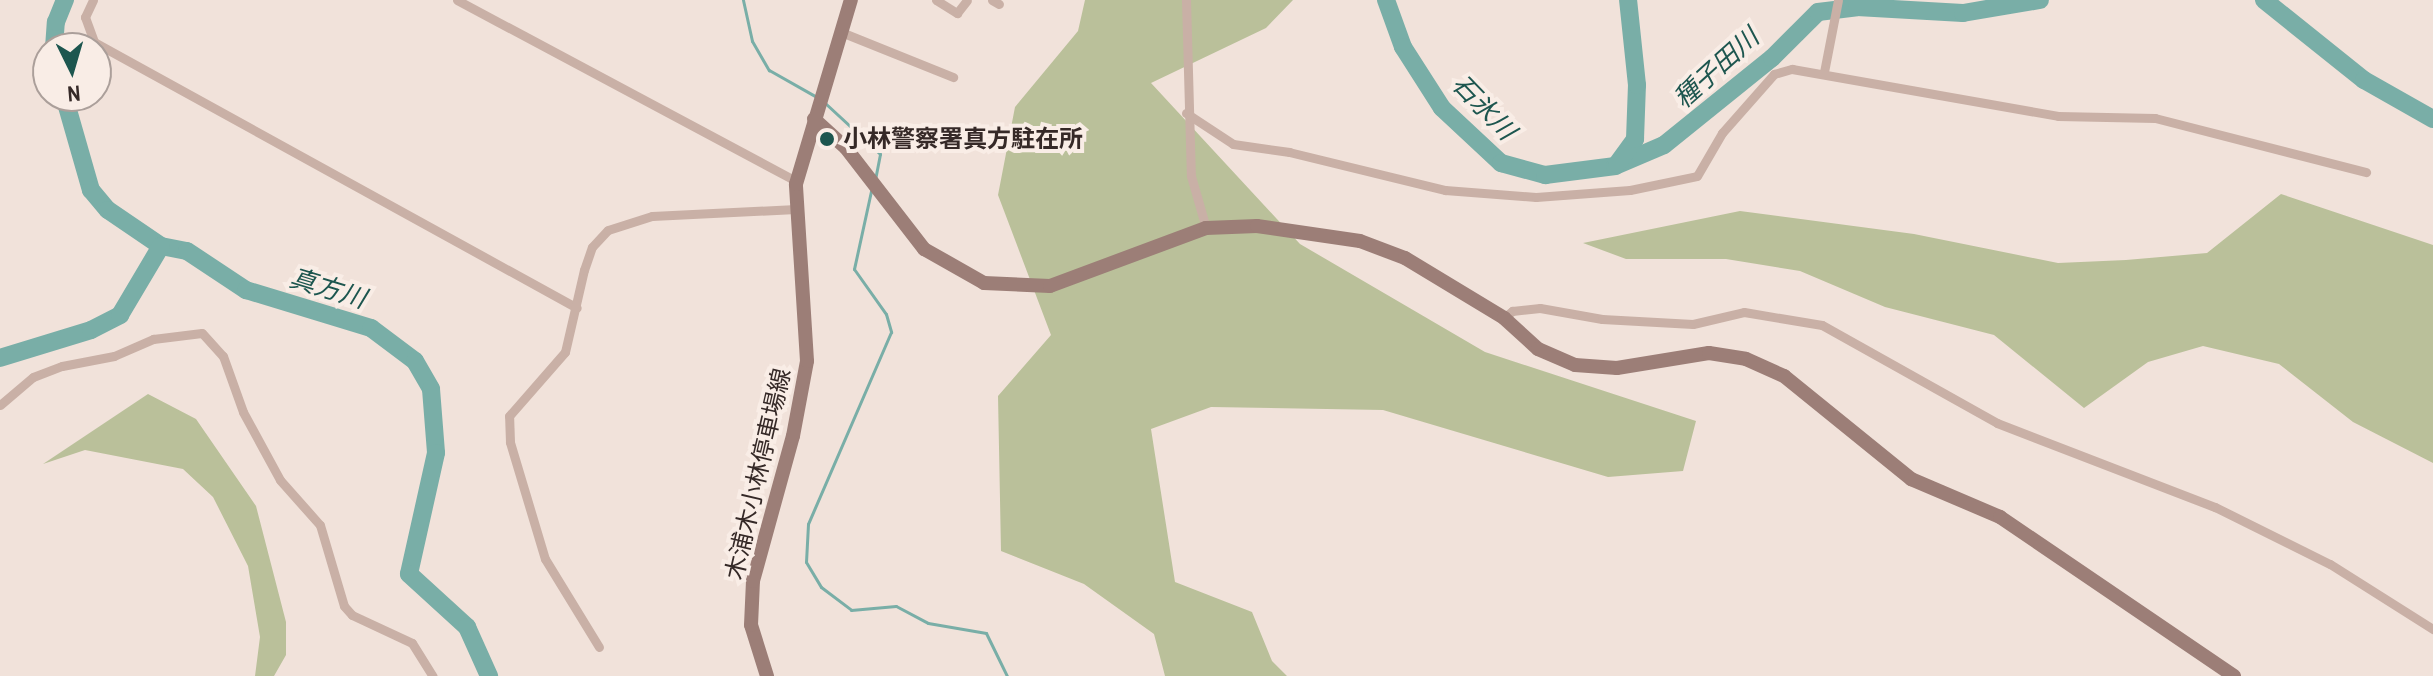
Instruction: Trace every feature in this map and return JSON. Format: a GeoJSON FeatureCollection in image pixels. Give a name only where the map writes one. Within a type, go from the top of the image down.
{"type":"FeatureCollection","features":[{"type":"Feature","properties":{"kind":"street"},"geometry":{"type":"LineString","coordinates":[[93,0],[85,17],[94,42],[577,308]]}},
{"type":"Feature","properties":{"kind":"street"},"geometry":{"type":"LineString","coordinates":[[457,0],[796,181]]}},
{"type":"Feature","properties":{"kind":"street","name":"木浦木小林停車場線"},"geometry":{"type":"LineString","coordinates":[[767,676],[753,642],[750,608],[763,531],[793,436],[807,361],[796,181],[851,0]]}},
{"type":"Feature","properties":{"kind":"street"},"geometry":{"type":"LineString","coordinates":[[936,0],[957,13],[967,0]]}},
{"type":"Feature","properties":{"kind":"street"},"geometry":{"type":"LineString","coordinates":[[1186,0],[1191,71],[1186,113],[1191,176],[1206,228]]}},
{"type":"Feature","properties":{"kind":"street"},"geometry":{"type":"LineString","coordinates":[[1824,72],[1838,0]]}},
{"type":"Feature","properties":{"kind":"street"},"geometry":{"type":"LineString","coordinates":[[841,32],[953,77]]}},
{"type":"Feature","properties":{"kind":"street"},"geometry":{"type":"LineString","coordinates":[[1186,113],[1233,144],[1289,152],[1445,190],[1552,196],[1630,190],[1697,176],[1722,133],[1774,74],[1824,72],[2058,116],[2155,118],[2366,172]]}},
{"type":"Feature","properties":{"kind":"street"},"geometry":{"type":"LineString","coordinates":[[814,119],[846,148],[924,249],[984,283],[1050,286],[1206,228],[1257,226],[1360,241],[1405,258],[1504,318],[1538,349],[1575,365],[1617,368],[1709,353],[1746,359],[1784,376],[1911,479],[2000,517],[2234,676]]}},
{"type":"Feature","properties":{"kind":"street"},"geometry":{"type":"LineString","coordinates":[[599,647],[545,559],[508,422],[516,403],[565,352],[592,247],[608,230],[652,216],[796,209]]}},
{"type":"Feature","properties":{"kind":"street"},"geometry":{"type":"LineString","coordinates":[[1504,318],[1512,311],[1540,308],[1602,319],[1693,324],[1744,312],[1822,325],[1997,423],[2215,507],[2305,551],[2433,629]]}},
{"type":"Feature","properties":{"kind":"street"},"geometry":{"type":"LineString","coordinates":[[0,405],[33,377],[62,366],[114,356],[153,339],[202,333],[223,356],[243,412],[280,480],[320,525],[344,606],[352,615],[412,643],[433,676]]}},
{"type":"Feature","properties":{"kind":"green space"},"geometry":{"type":"Polygon","coordinates":[[[1085,0],[1293,0],[1266,28],[1151,83],[1300,244],[1485,352],[1696,421],[1683,471],[1608,477],[1383,410],[1211,407],[1151,429],[1175,582],[1252,612],[1272,661],[1287,676],[1165,676],[1154,634],[1084,584],[1001,551],[998,396],[1051,335],[998,195],[1015,107],[1078,31],[1085,0]]]}},
{"type":"Feature","properties":{"kind":"green space"},"geometry":{"type":"Polygon","coordinates":[[[2281,194],[2433,245],[2433,463],[2353,422],[2279,364],[2203,346],[2148,362],[2084,408],[1994,335],[1885,307],[1800,271],[1726,259],[1626,259],[1583,243],[1740,211],[1914,234],[2058,263],[2126,260],[2207,253],[2281,194]]]}},
{"type":"Feature","properties":{"kind":"green space"},"geometry":{"type":"Polygon","coordinates":[[[148,394],[196,419],[256,506],[286,622],[286,655],[274,676],[255,676],[260,637],[248,566],[213,497],[183,469],[85,450],[43,464],[148,394]]]}},
{"type":"Feature","properties":{"kind":"waterway","name":"真方川"},"geometry":{"type":"LineString","coordinates":[[55,32],[65,0]]}},
{"type":"Feature","properties":{"kind":"waterway"},"geometry":{"type":"LineString","coordinates":[[743,0],[752,41],[769,70],[815,96]]}},
{"type":"Feature","properties":{"kind":"waterway","name":"種子田川"},"geometry":{"type":"LineString","coordinates":[[1386,0],[1403,47],[1442,108],[1501,163],[1545,175],[1615,166],[1664,145],[1772,58],[1818,12],[1857,7],[1963,13],[2040,0]]}},
{"type":"Feature","properties":{"kind":"waterway","name":"石氷川"},"geometry":{"type":"LineString","coordinates":[[1617,164],[1635,139],[1637,85],[1628,0]]}},
{"type":"Feature","properties":{"kind":"waterway","name":"種子田川"},"geometry":{"type":"LineString","coordinates":[[2264,0],[2364,80],[2433,119]]}},
{"type":"Feature","properties":{"kind":"waterway"},"geometry":{"type":"LineString","coordinates":[[825,103],[880,154],[875,180]]}},
{"type":"Feature","properties":{"kind":"waterway","name":"真方川"},"geometry":{"type":"LineString","coordinates":[[69,112],[91,190],[108,210],[161,246],[187,251],[246,290],[371,328],[415,361],[431,389],[436,453],[409,574],[467,627],[489,676]]}},
{"type":"Feature","properties":{"kind":"waterway"},"geometry":{"type":"LineString","coordinates":[[871,191],[854,269],[886,314],[891,332],[808,524],[806,562],[821,587],[851,610],[896,606],[928,623],[986,633],[1007,676]]}},
{"type":"Feature","properties":{"kind":"waterway"},"geometry":{"type":"LineString","coordinates":[[0,358],[91,330],[120,315],[161,246]]}},
{"type":"Feature","properties":{"kind":"place","name":"小林警察署真方駐在所"},"geometry":{"type":"Point","coordinates":[827,139]}}]}
